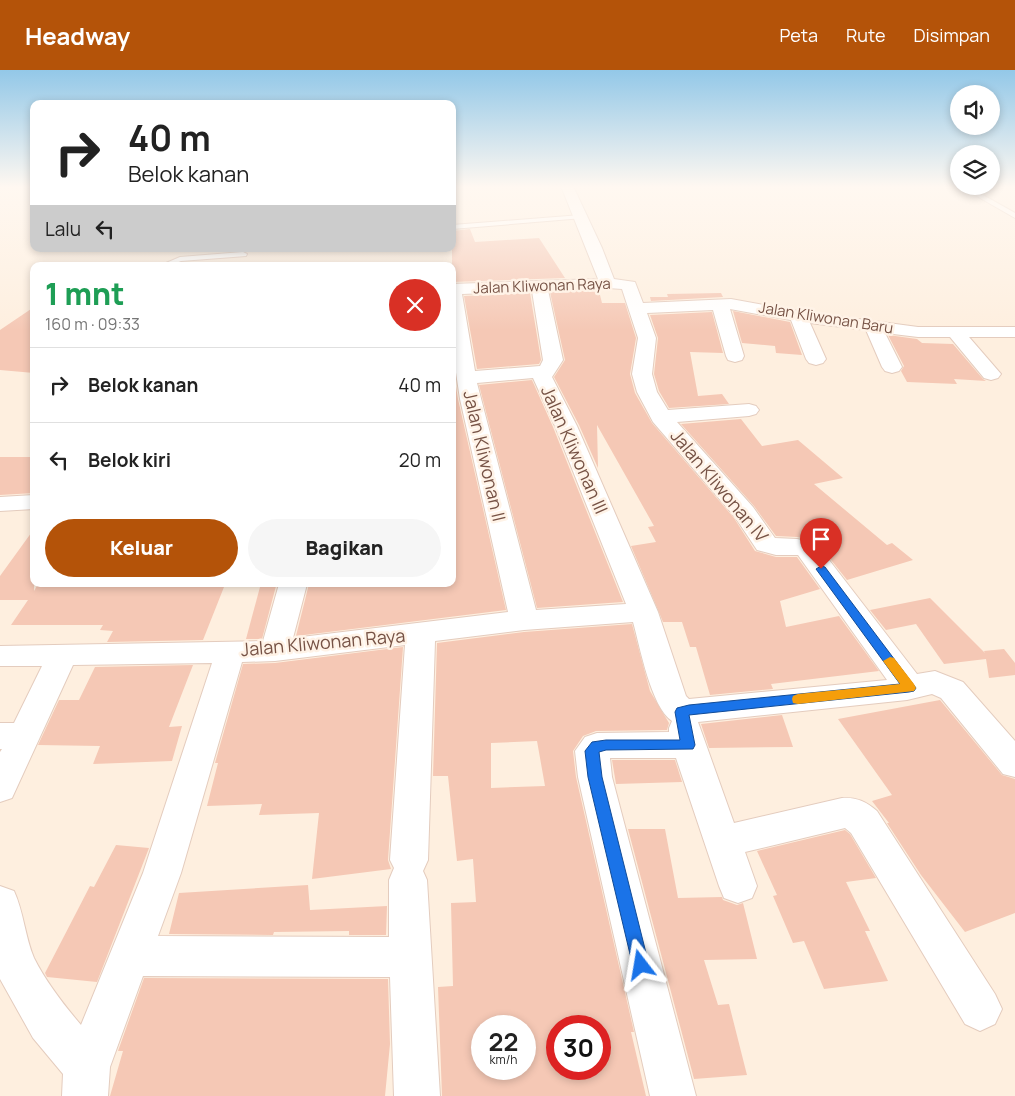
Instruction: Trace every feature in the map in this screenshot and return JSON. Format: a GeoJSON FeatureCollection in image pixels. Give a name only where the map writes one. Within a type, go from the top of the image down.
{"type":"FeatureCollection","features":[{"type":"Feature","properties":{"kind":"street","name":"Jalan Kliwonan IV"},"geometry":{"type":"LineString","coordinates":[[591,234],[625,292],[647,338],[642,374],[647,392],[661,417],[744,512],[766,544],[771,547],[799,546],[807,549],[895,669],[910,686]]}},
{"type":"Feature","properties":{"kind":"street","name":"Jalan Kliwonan Raya"},"geometry":{"type":"LineString","coordinates":[[456,289],[540,286],[625,292]]}},
{"type":"Feature","properties":{"kind":"street","name":"Jalan Kliwonan III"},"geometry":{"type":"LineString","coordinates":[[540,286],[553,360],[542,377],[569,434],[644,612]]}},
{"type":"Feature","properties":{"kind":"street","name":"Jalan Kliwonan Baru"},"geometry":{"type":"LineString","coordinates":[[625,292],[751,306],[798,316],[918,332],[1006,332]]}},
{"type":"Feature","properties":{"kind":"street"},"geometry":{"type":"LineString","coordinates":[[720,304],[735,356]]}},
{"type":"Feature","properties":{"kind":"street","name":"Jalan Kliwonan II"},"geometry":{"type":"LineString","coordinates":[[456,310],[470,399],[524,620]]}},
{"type":"Feature","properties":{"kind":"street"},"geometry":{"type":"LineString","coordinates":[[798,316],[816,359]]}},
{"type":"Feature","properties":{"kind":"street"},"geometry":{"type":"LineString","coordinates":[[873,327],[892,367]]}},
{"type":"Feature","properties":{"kind":"street"},"geometry":{"type":"LineString","coordinates":[[955,332],[991,374]]}},
{"type":"Feature","properties":{"kind":"street"},"geometry":{"type":"LineString","coordinates":[[1006,332],[1015,350]]}},
{"type":"Feature","properties":{"kind":"street"},"geometry":{"type":"LineString","coordinates":[[466,378],[545,371]]}},
{"type":"Feature","properties":{"kind":"street"},"geometry":{"type":"LineString","coordinates":[[661,417],[748,410]]}},
{"type":"Feature","properties":{"kind":"street"},"geometry":{"type":"LineString","coordinates":[[0,504],[30,502]]}},
{"type":"Feature","properties":{"kind":"street"},"geometry":{"type":"LineString","coordinates":[[275,651],[291,587]]}},
{"type":"Feature","properties":{"kind":"street","name":"Jalan Kliwonan Raya"},"geometry":{"type":"LineString","coordinates":[[0,656],[275,651],[524,620],[644,612]]}},
{"type":"Feature","properties":{"kind":"street"},"geometry":{"type":"LineString","coordinates":[[644,612],[670,695],[685,728],[738,886]]}},
{"type":"Feature","properties":{"kind":"street"},"geometry":{"type":"LineString","coordinates":[[417,1096],[410,958],[409,870],[421,633]]}},
{"type":"Feature","properties":{"kind":"street"},"geometry":{"type":"LineString","coordinates":[[86,1081],[130,956],[162,873],[230,652]]}},
{"type":"Feature","properties":{"kind":"street"},"geometry":{"type":"LineString","coordinates":[[0,788],[13,735],[63,654]]}},
{"type":"Feature","properties":{"kind":"street"},"geometry":{"type":"LineString","coordinates":[[673,1096],[595,777],[592,751],[597,746],[935,682],[952,690],[1015,764]]}},
{"type":"Feature","properties":{"kind":"street"},"geometry":{"type":"LineString","coordinates":[[722,842],[852,812],[864,822],[980,1009]]}},
{"type":"Feature","properties":{"kind":"street"},"geometry":{"type":"LineString","coordinates":[[0,904],[14,965],[86,1081]]}},
{"type":"Feature","properties":{"kind":"street"},"geometry":{"type":"LineString","coordinates":[[130,956],[410,958]]}},
{"type":"Feature","properties":{"kind":"lane"},"geometry":{"type":"LineString","coordinates":[[173,262],[180,259],[243,254]]}},
{"type":"Feature","properties":{"kind":"building"},"geometry":{"type":"Polygon","coordinates":[[[456,234],[472,234],[475,242],[539,238],[565,278],[456,282],[456,262],[452,262],[452,252],[456,252],[456,234]]]}},
{"type":"Feature","properties":{"kind":"building"},"geometry":{"type":"Polygon","coordinates":[[[599,291],[602,303],[625,303],[636,338],[630,374],[635,393],[652,423],[734,518],[755,551],[776,557],[797,557],[820,589],[780,601],[786,627],[839,616],[879,671],[771,684],[773,689],[710,695],[696,647],[690,647],[682,622],[663,622],[631,546],[656,542],[648,527],[654,526],[597,425],[598,468],[579,425],[554,377],[565,360],[550,292],[599,291]]]}},
{"type":"Feature","properties":{"kind":"building"},"geometry":{"type":"Polygon","coordinates":[[[530,293],[541,360],[539,364],[477,369],[464,296],[530,293]]]}},
{"type":"Feature","properties":{"kind":"building"},"geometry":{"type":"Polygon","coordinates":[[[721,293],[723,297],[651,301],[650,297],[668,297],[667,294],[721,293]]]}},
{"type":"Feature","properties":{"kind":"building"},"geometry":{"type":"Polygon","coordinates":[[[30,310],[30,373],[0,370],[0,330],[30,310]]]}},
{"type":"Feature","properties":{"kind":"building"},"geometry":{"type":"Polygon","coordinates":[[[733,311],[790,322],[802,355],[776,353],[775,346],[742,343],[733,311]]]}},
{"type":"Feature","properties":{"kind":"building"},"geometry":{"type":"Polygon","coordinates":[[[712,312],[723,353],[690,352],[698,396],[722,394],[729,404],[669,408],[659,391],[654,374],[658,338],[650,315],[712,312]]]}},
{"type":"Feature","properties":{"kind":"building"},"geometry":{"type":"Polygon","coordinates":[[[888,335],[917,339],[922,343],[953,344],[986,381],[954,379],[957,384],[907,382],[901,371],[904,366],[888,335]]]}},
{"type":"Feature","properties":{"kind":"building"},"geometry":{"type":"Polygon","coordinates":[[[532,380],[553,427],[623,602],[537,608],[479,385],[532,380]]]}},
{"type":"Feature","properties":{"kind":"building"},"geometry":{"type":"Polygon","coordinates":[[[456,387],[506,610],[296,636],[308,587],[456,587],[456,387]]]}},
{"type":"Feature","properties":{"kind":"building"},"geometry":{"type":"Polygon","coordinates":[[[741,419],[762,446],[798,440],[843,478],[814,484],[887,545],[892,543],[913,560],[847,580],[816,541],[797,537],[776,536],[754,506],[681,424],[741,419]]]}},
{"type":"Feature","properties":{"kind":"building"},"geometry":{"type":"Polygon","coordinates":[[[0,457],[30,457],[30,493],[0,495],[0,457]]]}},
{"type":"Feature","properties":{"kind":"building"},"geometry":{"type":"Polygon","coordinates":[[[30,535],[30,587],[34,587],[34,591],[36,587],[224,587],[203,640],[107,642],[113,631],[100,630],[103,625],[11,625],[28,600],[0,600],[0,576],[30,535]]]}},
{"type":"Feature","properties":{"kind":"building"},"geometry":{"type":"Polygon","coordinates":[[[260,587],[276,587],[262,639],[246,639],[260,587]]]}},
{"type":"Feature","properties":{"kind":"building"},"geometry":{"type":"Polygon","coordinates":[[[930,598],[985,653],[984,651],[1004,649],[1015,663],[1015,675],[989,678],[986,659],[944,664],[916,624],[886,630],[870,610],[930,598]]]}},
{"type":"Feature","properties":{"kind":"building"},"geometry":{"type":"Polygon","coordinates":[[[632,624],[650,691],[669,723],[667,730],[596,731],[583,736],[573,751],[576,777],[634,1032],[631,1032],[646,1096],[442,1096],[438,987],[453,986],[451,903],[476,902],[473,859],[457,861],[448,776],[433,776],[437,643],[524,632],[632,624]],[[537,741],[491,743],[491,788],[545,786],[537,741]]]}},
{"type":"Feature","properties":{"kind":"building"},"geometry":{"type":"Polygon","coordinates":[[[403,647],[388,860],[391,869],[312,879],[319,813],[259,815],[262,804],[207,806],[218,763],[215,763],[243,664],[275,663],[403,647]]]}},
{"type":"Feature","properties":{"kind":"building"},"geometry":{"type":"Polygon","coordinates":[[[193,665],[169,727],[182,726],[172,761],[93,764],[100,746],[38,745],[59,700],[79,700],[95,667],[193,665]]]}},
{"type":"Feature","properties":{"kind":"building"},"geometry":{"type":"Polygon","coordinates":[[[940,700],[1002,775],[1015,779],[1015,913],[965,932],[921,875],[887,823],[889,823],[872,801],[892,795],[838,719],[940,700]]]}},
{"type":"Feature","properties":{"kind":"building"},"geometry":{"type":"Polygon","coordinates":[[[782,715],[793,747],[709,748],[701,724],[782,715]]]}},
{"type":"Feature","properties":{"kind":"building"},"geometry":{"type":"Polygon","coordinates":[[[612,760],[675,760],[682,782],[616,784],[612,760]]]}},
{"type":"Feature","properties":{"kind":"building"},"geometry":{"type":"Polygon","coordinates":[[[628,829],[665,829],[678,898],[722,897],[723,900],[737,905],[743,903],[757,959],[704,960],[718,1005],[729,1004],[747,1075],[694,1079],[628,829]]]}},
{"type":"Feature","properties":{"kind":"building"},"geometry":{"type":"Polygon","coordinates":[[[845,830],[850,834],[876,878],[846,882],[870,931],[865,931],[888,981],[824,989],[804,941],[793,943],[773,896],[777,895],[757,851],[845,830]]]}},
{"type":"Feature","properties":{"kind":"building"},"geometry":{"type":"Polygon","coordinates":[[[116,845],[149,848],[97,982],[47,977],[45,973],[90,886],[94,887],[116,845]]]}},
{"type":"Feature","properties":{"kind":"building"},"geometry":{"type":"Polygon","coordinates":[[[308,885],[310,910],[387,906],[386,935],[349,935],[349,931],[274,932],[273,935],[169,934],[179,893],[308,885]]]}},
{"type":"Feature","properties":{"kind":"building"},"geometry":{"type":"Polygon","coordinates":[[[144,978],[388,979],[390,1044],[385,1096],[110,1096],[123,1051],[118,1051],[144,978]]]}},
{"type":"Feature","properties":{"kind":"slow traffic"},"geometry":{"type":"LineString","coordinates":[[798,699],[909,688],[910,686],[890,661]]}},
{"type":"Feature","properties":{"kind":"route"},"geometry":{"type":"LineString","coordinates":[[641,965],[595,777],[592,751],[597,746],[606,745],[688,745],[682,712],[689,710],[909,688],[910,686],[895,669],[821,569]]}}]}
